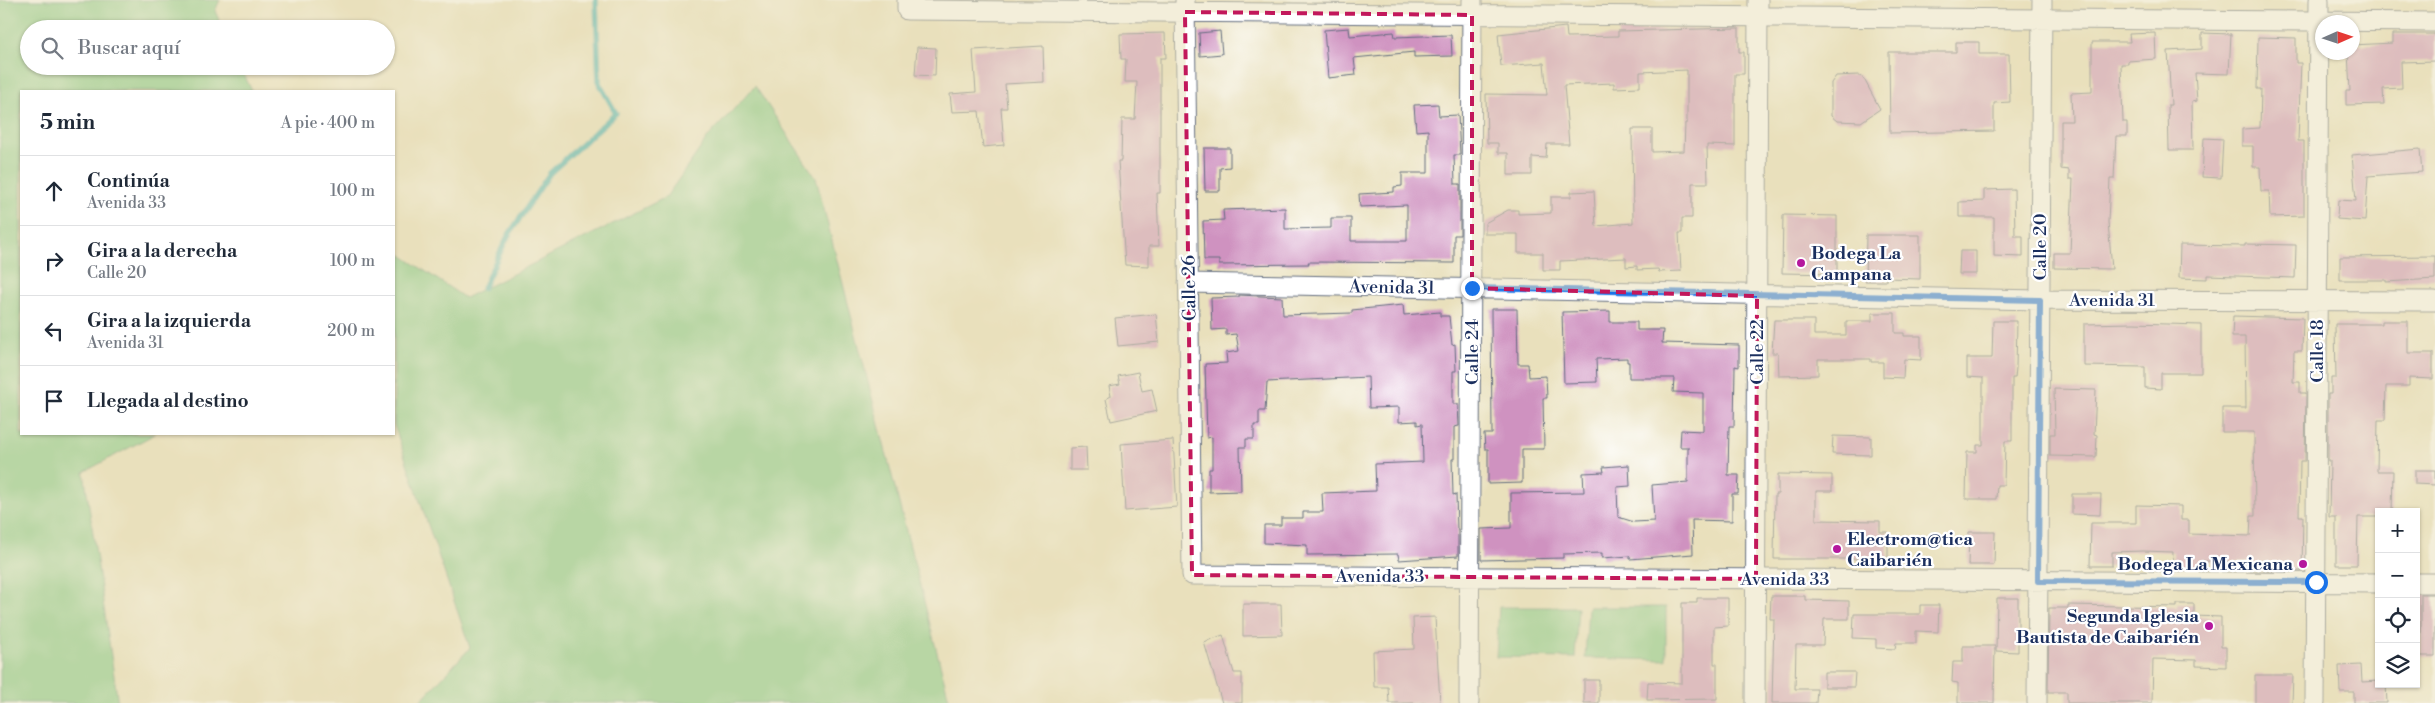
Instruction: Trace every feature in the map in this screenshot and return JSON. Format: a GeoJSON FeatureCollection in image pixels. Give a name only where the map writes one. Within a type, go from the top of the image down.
{"type":"FeatureCollection","features":[{"type":"Feature","properties":{"kind":"street","name":"Calle 20"},"geometry":{"type":"LineString","coordinates":[[2036,703],[2042,0]]}},
{"type":"Feature","properties":{"kind":"street","name":"Calle 18"},"geometry":{"type":"LineString","coordinates":[[2318,0],[2318,15]]}},
{"type":"Feature","properties":{"kind":"street"},"geometry":{"type":"LineString","coordinates":[[907,5],[1758,8],[2042,19],[2315,21]]}},
{"type":"Feature","properties":{"kind":"street","name":"Calle 26"},"geometry":{"type":"LineString","coordinates":[[1185,6],[1192,575]]}},
{"type":"Feature","properties":{"kind":"street","name":"Calle 24"},"geometry":{"type":"LineString","coordinates":[[1469,703],[1472,7]]}},
{"type":"Feature","properties":{"kind":"street","name":"Calle 22"},"geometry":{"type":"LineString","coordinates":[[1755,703],[1758,8]]}},
{"type":"Feature","properties":{"kind":"street"},"geometry":{"type":"LineString","coordinates":[[2360,21],[2435,22]]}},
{"type":"Feature","properties":{"kind":"street","name":"Calle 18"},"geometry":{"type":"LineString","coordinates":[[2315,703],[2318,60]]}},
{"type":"Feature","properties":{"kind":"street","name":"Avenida 31"},"geometry":{"type":"LineString","coordinates":[[1188,283],[1757,296],[2040,300],[2435,301]]}},
{"type":"Feature","properties":{"kind":"street","name":"Avenida 33"},"geometry":{"type":"LineString","coordinates":[[1192,575],[2375,583]]}},
{"type":"Feature","properties":{"kind":"street"},"geometry":{"type":"LineString","coordinates":[[2420,583],[2435,583]]}},
{"type":"Feature","properties":{"kind":"highlighted area"},"geometry":{"type":"Polygon","coordinates":[[[1185,12],[1472,15],[1472,288],[1757,296],[1756,579],[1192,575],[1185,12]]]}},
{"type":"Feature","properties":{"kind":"green space"},"geometry":{"type":"Polygon","coordinates":[[[0,0],[220,0],[215,11],[219,20],[20,20],[20,75],[244,75],[252,90],[20,90],[20,435],[153,435],[84,472],[118,703],[0,703],[0,0]]]}},
{"type":"Feature","properties":{"kind":"green space"},"geometry":{"type":"Polygon","coordinates":[[[755,86],[816,178],[950,703],[418,703],[470,648],[395,428],[395,251],[465,298],[666,197],[709,136],[755,86]]]}},
{"type":"Feature","properties":{"kind":"green space"},"geometry":{"type":"Polygon","coordinates":[[[1499,607],[1578,607],[1575,658],[1496,657],[1499,607]]]}},
{"type":"Feature","properties":{"kind":"green space"},"geometry":{"type":"Polygon","coordinates":[[[1588,607],[1666,607],[1666,660],[1585,658],[1588,607]]]}},
{"type":"Feature","properties":{"kind":"building"},"geometry":{"type":"Polygon","coordinates":[[[1566,27],[1567,37],[1618,36],[1618,31],[1739,28],[1739,52],[1744,52],[1744,74],[1735,74],[1735,146],[1707,145],[1708,183],[1692,183],[1692,218],[1682,218],[1682,233],[1679,233],[1681,271],[1637,270],[1637,266],[1626,267],[1626,258],[1560,261],[1560,270],[1543,270],[1543,253],[1518,253],[1518,234],[1485,234],[1485,223],[1508,210],[1518,210],[1518,214],[1551,213],[1551,197],[1571,197],[1571,192],[1594,191],[1596,226],[1633,223],[1632,129],[1652,129],[1652,152],[1684,151],[1685,123],[1687,123],[1687,70],[1640,72],[1640,87],[1614,88],[1614,83],[1564,85],[1569,144],[1547,144],[1546,158],[1532,157],[1532,175],[1508,175],[1508,153],[1498,153],[1498,143],[1487,143],[1486,94],[1547,95],[1544,63],[1501,66],[1498,34],[1566,27]]]}},
{"type":"Feature","properties":{"kind":"building"},"geometry":{"type":"Polygon","coordinates":[[[1349,28],[1350,36],[1394,32],[1395,37],[1451,35],[1452,56],[1414,57],[1414,52],[1354,58],[1356,75],[1328,78],[1324,30],[1349,28]]]}},
{"type":"Feature","properties":{"kind":"building"},"geometry":{"type":"Polygon","coordinates":[[[1220,31],[1222,54],[1200,56],[1199,33],[1220,31]]]}},
{"type":"Feature","properties":{"kind":"building"},"geometry":{"type":"Polygon","coordinates":[[[1165,33],[1166,58],[1160,58],[1160,193],[1157,193],[1159,246],[1149,246],[1149,266],[1125,265],[1118,161],[1121,161],[1122,119],[1135,119],[1137,82],[1125,82],[1126,59],[1121,59],[1120,34],[1165,33]]]}},
{"type":"Feature","properties":{"kind":"building"},"geometry":{"type":"Polygon","coordinates":[[[2155,33],[2156,59],[2128,61],[2128,64],[2121,64],[2123,122],[2127,122],[2127,136],[2116,136],[2114,179],[2110,179],[2108,222],[2112,269],[2054,268],[2054,253],[2070,253],[2073,179],[2069,179],[2069,170],[2061,169],[2061,121],[2072,121],[2071,93],[2092,92],[2092,42],[2130,42],[2129,34],[2155,33]]]}},
{"type":"Feature","properties":{"kind":"building"},"geometry":{"type":"Polygon","coordinates":[[[2202,33],[2231,34],[2229,74],[2195,73],[2197,101],[2192,102],[2193,150],[2169,150],[2168,105],[2171,105],[2168,51],[2202,49],[2202,33]]]}},
{"type":"Feature","properties":{"kind":"building"},"geometry":{"type":"Polygon","coordinates":[[[2393,34],[2435,34],[2435,61],[2401,62],[2402,88],[2383,89],[2384,104],[2346,105],[2346,91],[2350,91],[2348,60],[2360,60],[2360,45],[2393,43],[2393,34]]]}},
{"type":"Feature","properties":{"kind":"building"},"geometry":{"type":"Polygon","coordinates":[[[2258,37],[2296,38],[2296,63],[2301,63],[2298,141],[2304,141],[2304,216],[2270,217],[2269,191],[2261,191],[2260,167],[2253,167],[2253,146],[2242,146],[2242,129],[2260,128],[2261,89],[2257,89],[2258,37]]]}},
{"type":"Feature","properties":{"kind":"building"},"geometry":{"type":"Polygon","coordinates":[[[1956,42],[1979,42],[1979,54],[2009,54],[2010,102],[1994,103],[1994,131],[1890,133],[1889,52],[1956,52],[1956,42]]]}},
{"type":"Feature","properties":{"kind":"building"},"geometry":{"type":"Polygon","coordinates":[[[1043,46],[1044,82],[1005,84],[1007,108],[1001,108],[1004,145],[983,147],[979,111],[952,112],[950,94],[976,92],[973,50],[1043,46]]]}},
{"type":"Feature","properties":{"kind":"building"},"geometry":{"type":"Polygon","coordinates":[[[917,47],[936,48],[935,76],[915,75],[917,47]]]}},
{"type":"Feature","properties":{"kind":"building"},"geometry":{"type":"Polygon","coordinates":[[[1858,75],[1864,79],[1880,109],[1861,122],[1837,121],[1831,116],[1831,83],[1836,76],[1858,75]]]}},
{"type":"Feature","properties":{"kind":"building"},"geometry":{"type":"Polygon","coordinates":[[[1438,104],[1439,116],[1458,115],[1460,155],[1454,155],[1455,184],[1460,184],[1460,235],[1454,235],[1454,263],[1308,262],[1309,264],[1219,265],[1219,260],[1204,260],[1203,221],[1224,220],[1223,210],[1285,208],[1285,229],[1331,228],[1331,218],[1351,218],[1351,241],[1407,241],[1407,205],[1360,207],[1359,194],[1394,192],[1394,187],[1402,186],[1402,173],[1428,173],[1428,130],[1416,131],[1414,105],[1438,104]]]}},
{"type":"Feature","properties":{"kind":"building"},"geometry":{"type":"Polygon","coordinates":[[[2204,138],[2223,139],[2221,178],[2202,177],[2204,138]]]}},
{"type":"Feature","properties":{"kind":"building"},"geometry":{"type":"Polygon","coordinates":[[[1204,148],[1230,148],[1230,167],[1220,168],[1220,191],[1205,191],[1204,148]]]}},
{"type":"Feature","properties":{"kind":"building"},"geometry":{"type":"Polygon","coordinates":[[[2420,149],[2422,172],[2368,176],[2365,221],[2337,219],[2338,200],[2356,201],[2352,155],[2420,149]]]}},
{"type":"Feature","properties":{"kind":"building"},"geometry":{"type":"Polygon","coordinates":[[[2014,189],[2015,236],[2023,236],[2023,257],[1994,256],[1994,217],[1959,217],[1959,202],[1984,201],[1984,190],[2014,189]]]}},
{"type":"Feature","properties":{"kind":"building"},"geometry":{"type":"Polygon","coordinates":[[[1783,215],[1837,216],[1837,274],[1782,273],[1783,215]]]}},
{"type":"Feature","properties":{"kind":"building"},"geometry":{"type":"Polygon","coordinates":[[[1866,235],[1920,235],[1920,279],[1886,278],[1886,281],[1865,281],[1866,235]]]}},
{"type":"Feature","properties":{"kind":"building"},"geometry":{"type":"Polygon","coordinates":[[[2245,244],[2296,245],[2295,278],[2207,275],[2207,279],[2179,278],[2180,245],[2245,246],[2245,244]]]}},
{"type":"Feature","properties":{"kind":"building"},"geometry":{"type":"Polygon","coordinates":[[[1960,251],[1976,251],[1976,274],[1959,274],[1960,251]]]}},
{"type":"Feature","properties":{"kind":"building"},"geometry":{"type":"Polygon","coordinates":[[[2435,256],[2435,279],[2386,282],[2386,280],[2340,280],[2340,257],[2435,256]]]}},
{"type":"Feature","properties":{"kind":"building"},"geometry":{"type":"Polygon","coordinates":[[[1239,295],[1282,297],[1283,315],[1352,313],[1352,310],[1403,305],[1404,315],[1440,312],[1440,316],[1449,316],[1452,345],[1455,344],[1456,371],[1453,371],[1453,404],[1458,404],[1459,426],[1454,427],[1454,459],[1452,459],[1453,495],[1456,494],[1458,556],[1399,560],[1398,554],[1307,555],[1307,545],[1264,543],[1264,525],[1281,525],[1281,518],[1303,518],[1303,512],[1323,512],[1322,493],[1376,491],[1375,464],[1423,462],[1422,424],[1417,425],[1417,421],[1399,422],[1399,407],[1369,408],[1368,377],[1267,382],[1265,411],[1259,411],[1259,425],[1254,425],[1254,439],[1246,439],[1246,447],[1240,447],[1241,491],[1209,492],[1209,469],[1212,469],[1212,437],[1207,438],[1205,364],[1227,363],[1226,353],[1239,351],[1236,334],[1226,335],[1226,329],[1212,330],[1211,298],[1239,297],[1239,295]]]}},
{"type":"Feature","properties":{"kind":"building"},"geometry":{"type":"Polygon","coordinates":[[[1491,309],[1517,309],[1518,364],[1528,364],[1529,377],[1546,376],[1547,398],[1543,398],[1544,449],[1522,449],[1522,483],[1488,484],[1488,449],[1485,449],[1484,434],[1492,434],[1491,309]]]}},
{"type":"Feature","properties":{"kind":"building"},"geometry":{"type":"Polygon","coordinates":[[[1610,311],[1610,322],[1637,322],[1637,330],[1663,330],[1662,343],[1739,345],[1739,367],[1735,366],[1734,426],[1729,426],[1728,475],[1739,475],[1738,494],[1732,494],[1732,521],[1692,520],[1693,554],[1630,559],[1630,556],[1602,558],[1602,553],[1563,554],[1563,558],[1481,560],[1481,529],[1511,528],[1511,493],[1584,492],[1583,473],[1604,472],[1603,467],[1629,465],[1630,486],[1617,487],[1618,517],[1634,522],[1654,521],[1652,485],[1688,482],[1688,447],[1680,447],[1681,430],[1703,431],[1703,393],[1673,392],[1674,378],[1629,378],[1629,362],[1627,362],[1627,358],[1596,359],[1597,382],[1564,383],[1562,312],[1610,311]]]}},
{"type":"Feature","properties":{"kind":"building"},"geometry":{"type":"Polygon","coordinates":[[[1872,313],[1895,313],[1895,333],[1904,333],[1904,336],[1921,336],[1921,360],[1904,359],[1903,378],[1883,377],[1883,362],[1871,362],[1871,359],[1818,359],[1818,375],[1779,376],[1778,353],[1772,353],[1774,320],[1814,320],[1814,335],[1846,335],[1846,321],[1872,321],[1872,313]]]}},
{"type":"Feature","properties":{"kind":"building"},"geometry":{"type":"Polygon","coordinates":[[[1156,314],[1159,342],[1118,346],[1115,318],[1156,314]]]}},
{"type":"Feature","properties":{"kind":"building"},"geometry":{"type":"Polygon","coordinates":[[[2233,316],[2303,318],[2302,351],[2294,351],[2293,382],[2300,382],[2300,393],[2306,393],[2305,461],[2300,461],[2299,516],[2303,516],[2302,571],[2250,571],[2250,562],[2201,561],[2200,571],[2172,570],[2173,552],[2143,551],[2112,552],[2112,566],[2090,566],[2091,523],[2136,523],[2136,505],[2181,506],[2181,520],[2189,520],[2189,534],[2250,536],[2251,516],[2255,516],[2254,432],[2222,432],[2222,408],[2246,408],[2245,337],[2232,337],[2233,316]]]}},
{"type":"Feature","properties":{"kind":"building"},"geometry":{"type":"Polygon","coordinates":[[[1993,321],[2017,321],[2016,368],[2015,378],[2012,378],[2012,441],[2005,441],[2004,485],[1997,485],[1996,499],[1966,499],[1967,452],[1977,452],[1977,445],[1983,445],[1983,378],[1967,377],[1967,358],[1992,358],[1993,321]]]}},
{"type":"Feature","properties":{"kind":"building"},"geometry":{"type":"Polygon","coordinates":[[[2382,321],[2408,321],[2408,353],[2433,353],[2433,379],[2409,378],[2409,386],[2386,386],[2385,420],[2378,420],[2377,471],[2393,471],[2392,508],[2375,508],[2375,517],[2358,517],[2357,565],[2336,565],[2336,517],[2329,517],[2330,461],[2328,461],[2328,394],[2331,394],[2331,378],[2336,378],[2335,324],[2382,324],[2382,321]]]}},
{"type":"Feature","properties":{"kind":"building"},"geometry":{"type":"Polygon","coordinates":[[[2084,324],[2201,325],[2201,373],[2161,373],[2161,389],[2145,388],[2145,367],[2084,366],[2084,324]]]}},
{"type":"Feature","properties":{"kind":"building"},"geometry":{"type":"Polygon","coordinates":[[[1138,372],[1142,391],[1152,389],[1157,411],[1111,421],[1106,399],[1111,396],[1109,386],[1120,384],[1118,376],[1138,372]]]}},
{"type":"Feature","properties":{"kind":"building"},"geometry":{"type":"Polygon","coordinates":[[[2054,389],[2096,390],[2094,434],[2097,435],[2096,457],[2050,456],[2050,434],[2055,434],[2054,389]]]}},
{"type":"Feature","properties":{"kind":"building"},"geometry":{"type":"Polygon","coordinates":[[[1833,436],[1871,437],[1871,455],[1832,454],[1833,436]]]}},
{"type":"Feature","properties":{"kind":"building"},"geometry":{"type":"Polygon","coordinates":[[[1173,440],[1177,507],[1125,511],[1121,444],[1173,440]]]}},
{"type":"Feature","properties":{"kind":"building"},"geometry":{"type":"Polygon","coordinates":[[[1086,447],[1087,470],[1070,470],[1070,448],[1086,447]]]}},
{"type":"Feature","properties":{"kind":"building"},"geometry":{"type":"Polygon","coordinates":[[[2415,470],[2435,470],[2435,485],[2415,484],[2415,470]]]}},
{"type":"Feature","properties":{"kind":"building"},"geometry":{"type":"Polygon","coordinates":[[[1778,474],[1832,475],[1832,491],[1816,491],[1816,520],[1880,521],[1880,532],[1888,532],[1888,559],[1774,559],[1775,494],[1778,494],[1778,474]]]}},
{"type":"Feature","properties":{"kind":"building"},"geometry":{"type":"Polygon","coordinates":[[[2072,494],[2101,494],[2100,515],[2072,514],[2072,494]]]}},
{"type":"Feature","properties":{"kind":"building"},"geometry":{"type":"Polygon","coordinates":[[[1969,532],[1995,532],[1994,565],[1968,565],[1969,532]]]}},
{"type":"Feature","properties":{"kind":"building"},"geometry":{"type":"Polygon","coordinates":[[[2421,594],[2435,594],[2435,656],[2421,656],[2421,594]]]}},
{"type":"Feature","properties":{"kind":"building"},"geometry":{"type":"Polygon","coordinates":[[[1771,596],[1805,596],[1805,600],[1849,601],[1849,619],[1824,619],[1823,645],[1796,645],[1795,689],[1817,689],[1816,703],[1772,703],[1774,619],[1770,619],[1771,596]]]}},
{"type":"Feature","properties":{"kind":"building"},"geometry":{"type":"Polygon","coordinates":[[[1697,598],[1728,598],[1728,626],[1714,627],[1714,664],[1717,664],[1717,699],[1647,700],[1648,682],[1682,683],[1682,603],[1697,603],[1697,598]]]}},
{"type":"Feature","properties":{"kind":"building"},"geometry":{"type":"Polygon","coordinates":[[[1997,598],[2018,598],[2018,652],[1996,651],[1997,598]]]}},
{"type":"Feature","properties":{"kind":"building"},"geometry":{"type":"Polygon","coordinates":[[[1243,604],[1281,604],[1282,635],[1243,636],[1243,604]]]}},
{"type":"Feature","properties":{"kind":"building"},"geometry":{"type":"Polygon","coordinates":[[[2177,604],[2194,604],[2194,616],[2221,617],[2221,647],[2226,647],[2226,667],[2196,666],[2196,660],[2153,659],[2152,703],[2067,703],[2067,692],[2048,692],[2049,608],[2068,608],[2068,605],[2177,607],[2177,604]]]}},
{"type":"Feature","properties":{"kind":"building"},"geometry":{"type":"Polygon","coordinates":[[[1920,605],[1939,605],[1938,632],[1916,631],[1916,643],[1896,643],[1895,649],[1876,648],[1876,639],[1853,638],[1854,614],[1920,614],[1920,605]]]}},
{"type":"Feature","properties":{"kind":"building"},"geometry":{"type":"Polygon","coordinates":[[[1435,617],[1440,703],[1389,703],[1388,687],[1374,687],[1373,651],[1414,649],[1413,618],[1435,617]]]}},
{"type":"Feature","properties":{"kind":"building"},"geometry":{"type":"Polygon","coordinates":[[[1223,635],[1234,673],[1242,673],[1242,703],[1222,703],[1204,642],[1223,635]]]}},
{"type":"Feature","properties":{"kind":"building"},"geometry":{"type":"Polygon","coordinates":[[[1963,646],[1995,646],[1994,703],[1958,703],[1958,683],[1952,682],[1953,662],[1963,662],[1963,646]]]}},
{"type":"Feature","properties":{"kind":"building"},"geometry":{"type":"Polygon","coordinates":[[[2361,665],[2362,682],[2375,681],[2375,688],[2386,688],[2387,703],[2354,703],[2354,692],[2340,692],[2339,666],[2361,665]]]}},
{"type":"Feature","properties":{"kind":"building"},"geometry":{"type":"Polygon","coordinates":[[[1824,672],[1855,672],[1854,687],[1824,687],[1824,672]]]}},
{"type":"Feature","properties":{"kind":"building"},"geometry":{"type":"Polygon","coordinates":[[[2255,675],[2293,675],[2292,703],[2255,703],[2255,675]]]}},
{"type":"Feature","properties":{"kind":"building"},"geometry":{"type":"Polygon","coordinates":[[[1584,680],[1599,680],[1599,703],[1584,703],[1584,680]]]}},
{"type":"Feature","properties":{"kind":"waterway"},"geometry":{"type":"LineString","coordinates":[[483,288],[508,236],[550,173],[616,113],[599,83],[596,0]]}},
{"type":"Feature","properties":{"kind":"place","name":"Bodega La Campana"},"geometry":{"type":"Point","coordinates":[1801,263]}},
{"type":"Feature","properties":{"kind":"place","name":"Electrom@tica Caibarién"},"geometry":{"type":"Point","coordinates":[1837,549]}},
{"type":"Feature","properties":{"kind":"place","name":"Bodega La Mexicana"},"geometry":{"type":"Point","coordinates":[2303,564]}},
{"type":"Feature","properties":{"kind":"place","name":"Segunda Iglesia Bautista de Caibarién"},"geometry":{"type":"Point","coordinates":[2209,626]}},
{"type":"Feature","properties":{"kind":"route"},"geometry":{"type":"LineString","coordinates":[[1472,288],[1757,296],[2040,300],[2038,581],[2316,582]]}}]}
